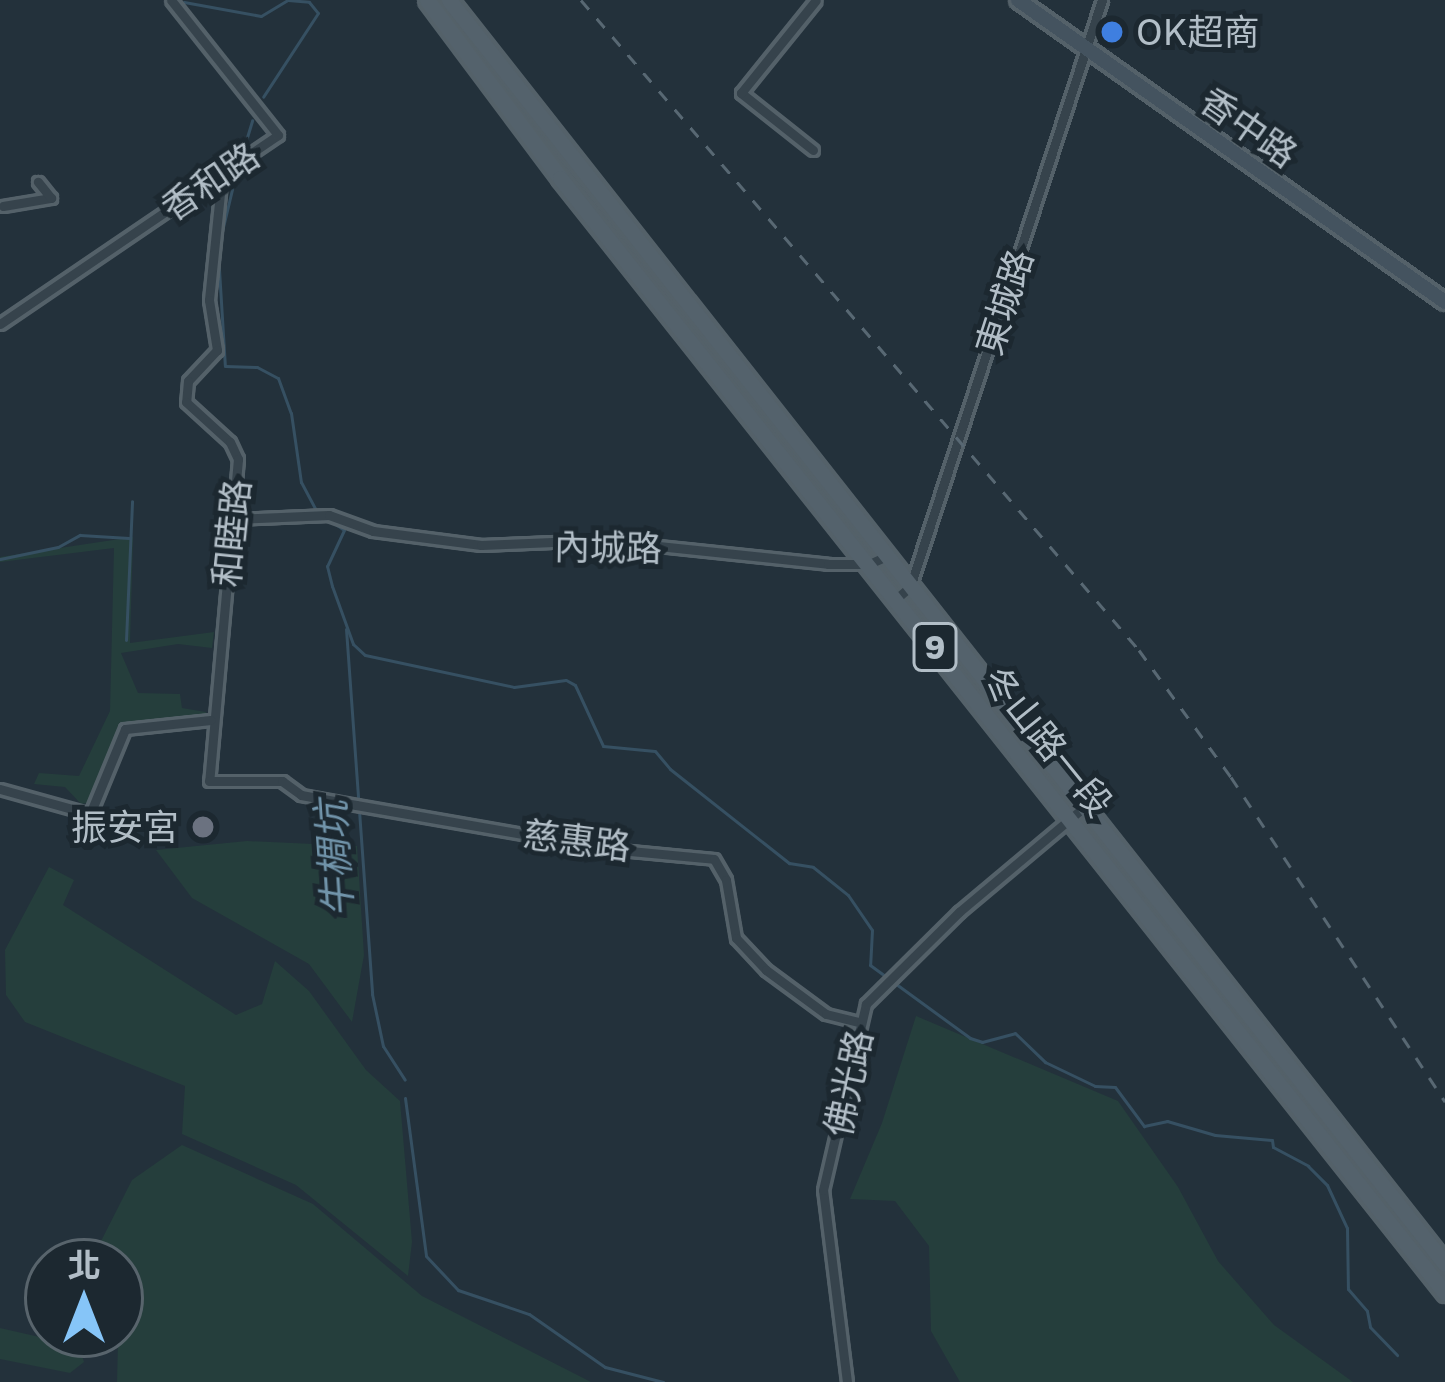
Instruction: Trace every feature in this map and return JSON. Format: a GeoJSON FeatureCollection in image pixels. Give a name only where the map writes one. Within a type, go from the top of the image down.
{"type":"FeatureCollection","features":[{"type":"Feature","properties":{"kind":"main road","name":"冬山路一段"},"geometry":{"type":"LineString","coordinates":[[441,5],[887,556],[1445,1293]]}},
{"type":"Feature","properties":{"kind":"main road","name":"冬山路一段"},"geometry":{"type":"LineString","coordinates":[[441,5],[560,178],[896,599],[1076,811],[1445,1264]]}},
{"type":"Feature","properties":{"kind":"main road"},"geometry":{"type":"LineString","coordinates":[[560,178],[576,167]]}},
{"type":"Feature","properties":{"kind":"street","name":"香和路"},"geometry":{"type":"LineString","coordinates":[[0,324],[278,135],[171,0]]}},
{"type":"Feature","properties":{"kind":"street"},"geometry":{"type":"LineString","coordinates":[[812,150],[741,93],[816,0]]}},
{"type":"Feature","properties":{"kind":"street","name":"香中路"},"geometry":{"type":"LineString","coordinates":[[1018,0],[1445,302]]}},
{"type":"Feature","properties":{"kind":"street","name":"東城路"},"geometry":{"type":"LineString","coordinates":[[896,599],[910,586],[1102,0]]}},
{"type":"Feature","properties":{"kind":"street","name":"和睦路"},"geometry":{"type":"LineString","coordinates":[[209,781],[238,459],[230,442],[186,402],[188,381],[218,350],[209,300],[222,174]]}},
{"type":"Feature","properties":{"kind":"street"},"geometry":{"type":"LineString","coordinates":[[3,206],[51,198],[38,182]]}},
{"type":"Feature","properties":{"kind":"street","name":"內城路"},"geometry":{"type":"LineString","coordinates":[[234,519],[329,515],[374,531],[481,545],[601,540],[869,564],[887,556]]}},
{"type":"Feature","properties":{"kind":"street"},"geometry":{"type":"LineString","coordinates":[[0,789],[90,814],[125,729],[211,720]]}},
{"type":"Feature","properties":{"kind":"street","name":"慈惠路"},"geometry":{"type":"LineString","coordinates":[[209,781],[282,781],[302,795],[360,806],[609,849],[714,860],[726,880],[736,938],[766,970],[826,1014],[861,1023]]}},
{"type":"Feature","properties":{"kind":"street","name":"佛光路"},"geometry":{"type":"LineString","coordinates":[[847,1382],[823,1190],[866,1004],[889,977],[1076,811]]}},
{"type":"Feature","properties":{"kind":"green space"},"geometry":{"type":"Polygon","coordinates":[[[133,537],[130,643],[214,632],[212,648],[178,644],[121,653],[138,693],[180,694],[182,708],[206,712],[205,718],[119,725],[87,803],[81,804],[65,787],[34,784],[39,773],[79,776],[110,711],[114,548],[0,562],[0,557],[133,537]]]}},
{"type":"Feature","properties":{"kind":"green space"},"geometry":{"type":"Polygon","coordinates":[[[247,841],[357,846],[364,955],[352,1022],[309,964],[192,898],[156,850],[247,841]]]}},
{"type":"Feature","properties":{"kind":"green space"},"geometry":{"type":"Polygon","coordinates":[[[49,867],[74,880],[63,905],[236,1015],[262,1004],[275,961],[309,991],[366,1070],[400,1101],[412,1242],[408,1276],[296,1185],[182,1134],[185,1086],[25,1022],[6,995],[5,950],[49,867]]]}},
{"type":"Feature","properties":{"kind":"green space"},"geometry":{"type":"Polygon","coordinates":[[[916,1016],[1118,1101],[1178,1187],[1218,1261],[1274,1325],[1353,1382],[960,1382],[931,1331],[929,1246],[895,1201],[850,1199],[882,1123],[916,1016]]]}},
{"type":"Feature","properties":{"kind":"green space"},"geometry":{"type":"Polygon","coordinates":[[[182,1145],[313,1204],[422,1296],[591,1382],[117,1382],[118,1358],[144,1358],[144,1238],[103,1238],[132,1180],[182,1145]]]}},
{"type":"Feature","properties":{"kind":"green space"},"geometry":{"type":"Polygon","coordinates":[[[0,1328],[24,1333],[24,1358],[83,1358],[84,1362],[70,1373],[0,1359],[0,1328]]]}},
{"type":"Feature","properties":{"kind":"waterway"},"geometry":{"type":"LineString","coordinates":[[184,2],[261,16],[288,0],[309,2],[318,13],[263,97]]}},
{"type":"Feature","properties":{"kind":"waterway"},"geometry":{"type":"LineString","coordinates":[[244,147],[252,120]]}},
{"type":"Feature","properties":{"kind":"waterway"},"geometry":{"type":"LineString","coordinates":[[219,244],[234,181]]}},
{"type":"Feature","properties":{"kind":"waterway"},"geometry":{"type":"LineString","coordinates":[[218,253],[225,366],[257,367],[278,378],[291,413],[301,482],[316,510]]}},
{"type":"Feature","properties":{"kind":"waterway"},"geometry":{"type":"LineString","coordinates":[[126,640],[132,501]]}},
{"type":"Feature","properties":{"kind":"waterway"},"geometry":{"type":"LineString","coordinates":[[334,523],[344,530],[327,566],[353,644],[365,655],[514,687],[566,680],[575,685],[603,746],[655,751],[670,769],[789,863],[813,867],[848,895],[872,930],[870,965],[970,1038],[982,1042],[1015,1033],[1045,1062],[1095,1086],[1115,1087],[1144,1126],[1167,1121],[1215,1135],[1272,1140],[1273,1147],[1308,1166],[1327,1185],[1347,1228],[1348,1289],[1367,1311],[1370,1327],[1397,1355]]}},
{"type":"Feature","properties":{"kind":"waterway"},"geometry":{"type":"LineString","coordinates":[[0,559],[58,547],[80,535],[129,538]]}},
{"type":"Feature","properties":{"kind":"waterway","name":"牛椆坑"},"geometry":{"type":"LineString","coordinates":[[346,629],[372,994],[383,1046],[405,1080]]}},
{"type":"Feature","properties":{"kind":"waterway","name":"牛椆坑"},"geometry":{"type":"LineString","coordinates":[[405,1098],[426,1256],[458,1290],[529,1314],[605,1367],[663,1382]]}},
{"type":"Feature","properties":{"kind":"railway"},"geometry":{"type":"LineString","coordinates":[[581,0],[1139,650],[1231,777],[1445,1102]]}},
{"type":"Feature","properties":{"kind":"place","name":"OK超商"},"geometry":{"type":"Point","coordinates":[1112,32]}},
{"type":"Feature","properties":{"kind":"place","name":"振安宮"},"geometry":{"type":"Point","coordinates":[203,827]}}]}
